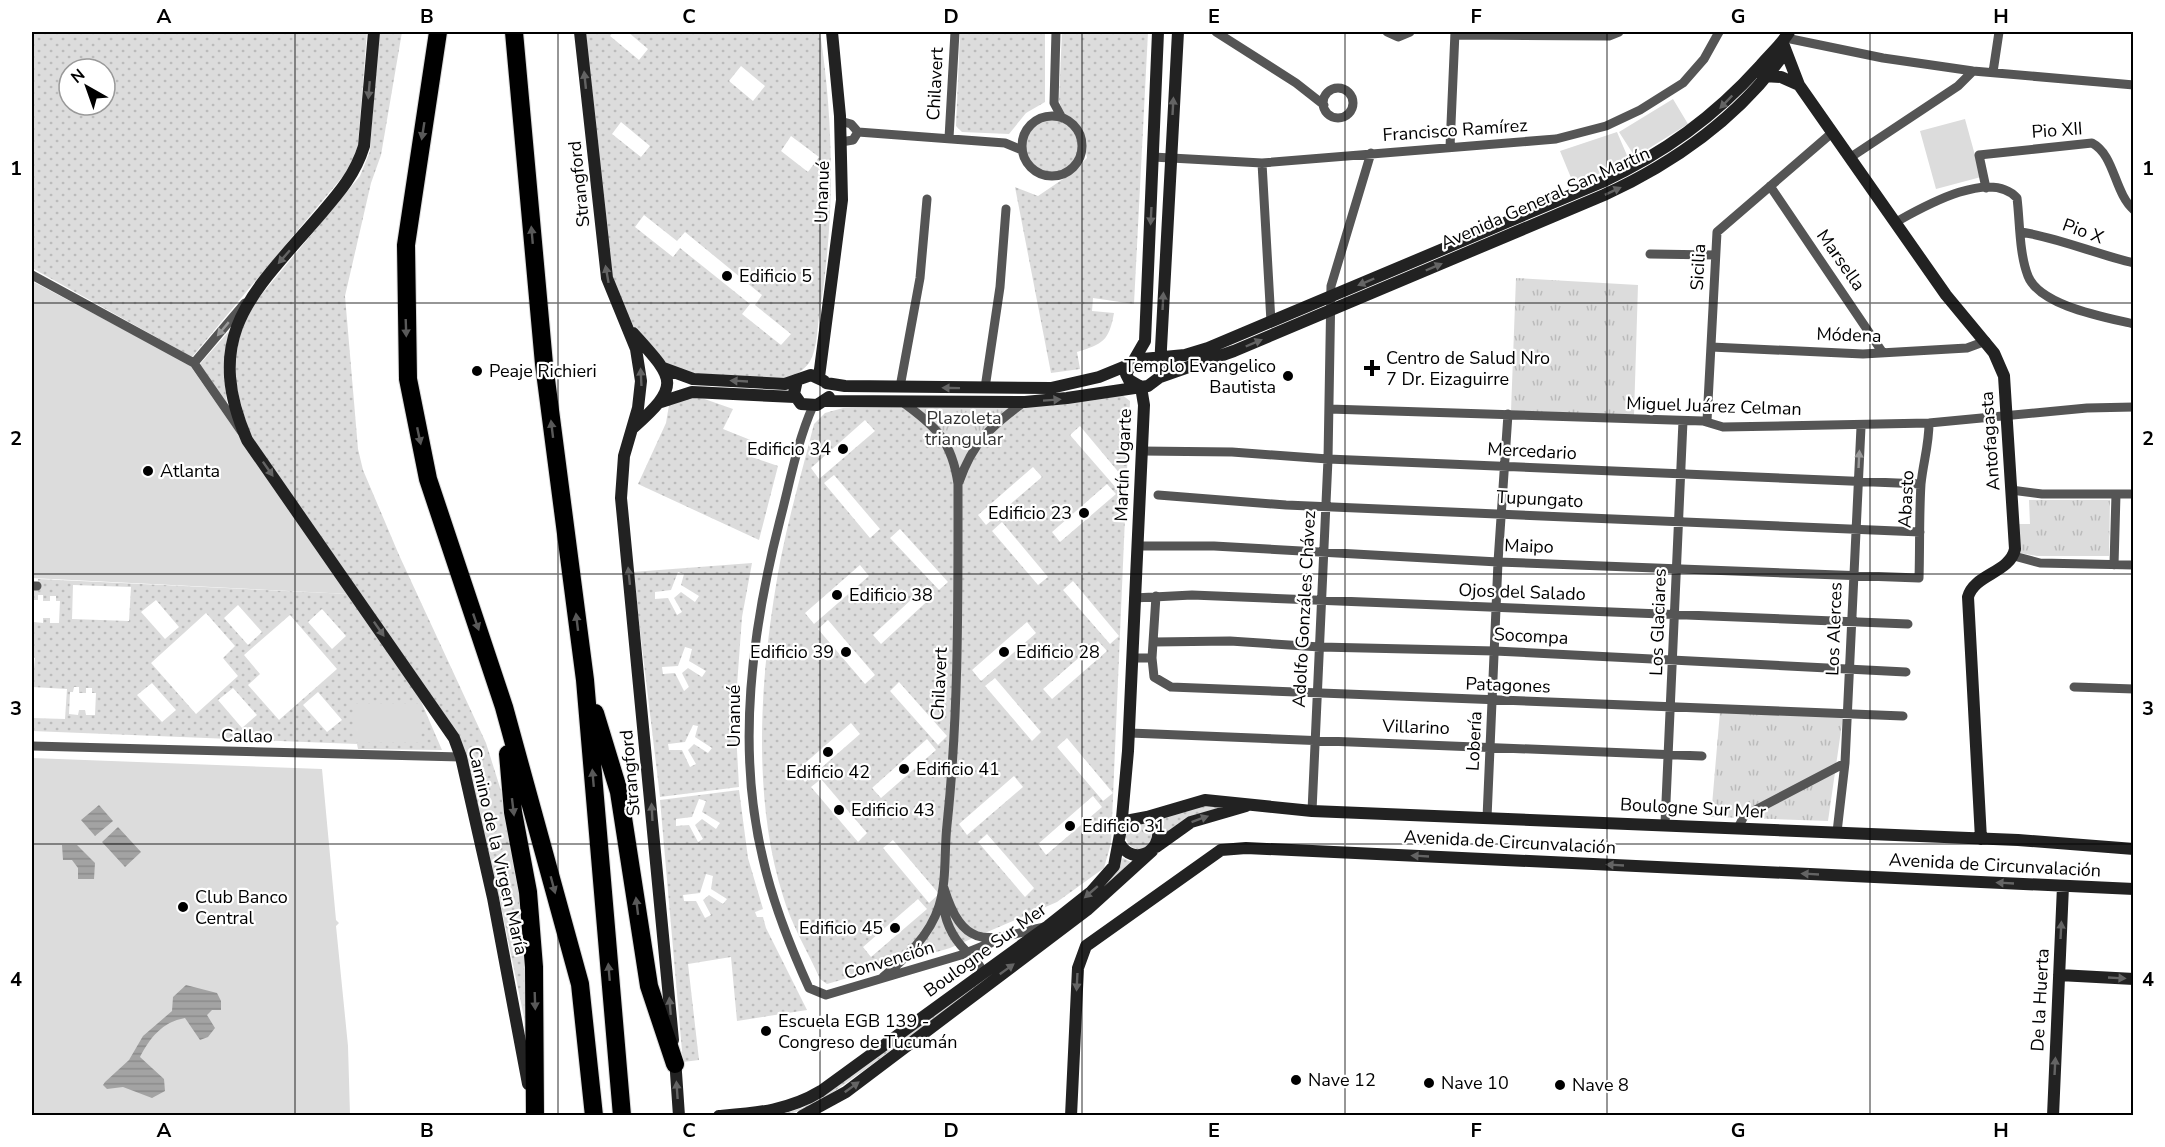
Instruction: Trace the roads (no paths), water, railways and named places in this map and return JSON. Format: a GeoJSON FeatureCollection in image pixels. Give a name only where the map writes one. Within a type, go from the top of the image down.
{"type":"FeatureCollection","features":[{"type":"Feature","properties":{"kind":"highway"},"geometry":{"type":"LineString","coordinates":[[438,32],[406,245],[408,379],[428,479],[504,707],[580,984],[594,1116]]}},
{"type":"Feature","properties":{"kind":"highway"},"geometry":{"type":"LineString","coordinates":[[514,32],[544,364],[585,680],[622,1116]]}},
{"type":"Feature","properties":{"kind":"highway"},"geometry":{"type":"LineString","coordinates":[[585,680],[619,792],[649,986],[675,1064]]}},
{"type":"Feature","properties":{"kind":"highway"},"geometry":{"type":"LineString","coordinates":[[504,707],[513,812],[529,903],[534,967],[534,1116]]}},
{"type":"Feature","properties":{"kind":"street","name":"Camino de la Virgen María"},"geometry":{"type":"LineString","coordinates":[[374,32],[364,146],[354,173],[194,363],[446,725],[461,757],[495,908],[534,1116]]}},
{"type":"Feature","properties":{"kind":"street","name":"Strangford"},"geometry":{"type":"LineString","coordinates":[[580,32],[607,278],[636,349],[641,381],[633,428],[624,456],[621,498],[679,1116]]}},
{"type":"Feature","properties":{"kind":"street","name":"Unanué"},"geometry":{"type":"LineString","coordinates":[[812,379],[820,352],[839,228],[841,142],[832,32]]}},
{"type":"Feature","properties":{"kind":"street","name":"Chilavert"},"geometry":{"type":"LineString","coordinates":[[949,138],[955,32]]}},
{"type":"Feature","properties":{"kind":"street"},"geometry":{"type":"LineString","coordinates":[[1056,32],[1054,103],[1062,118]]}},
{"type":"Feature","properties":{"kind":"street"},"geometry":{"type":"LineString","coordinates":[[1131,363],[1138,357],[1145,341],[1158,32]]}},
{"type":"Feature","properties":{"kind":"street"},"geometry":{"type":"LineString","coordinates":[[1160,377],[1159,359],[1178,32]]}},
{"type":"Feature","properties":{"kind":"street"},"geometry":{"type":"LineString","coordinates":[[1216,32],[1296,83],[1324,105]]}},
{"type":"Feature","properties":{"kind":"street"},"geometry":{"type":"LineString","coordinates":[[1387,32],[1398,37],[1410,32]]}},
{"type":"Feature","properties":{"kind":"street"},"geometry":{"type":"LineString","coordinates":[[1450,147],[1455,33],[1609,36],[1618,32]]}},
{"type":"Feature","properties":{"kind":"street","name":"Francisco Ramírez"},"geometry":{"type":"LineString","coordinates":[[1153,157],[1262,163],[1556,139],[1606,126],[1640,110],[1683,83],[1704,58],[1719,32]]}},
{"type":"Feature","properties":{"kind":"street"},"geometry":{"type":"LineString","coordinates":[[1993,72],[1999,32]]}},
{"type":"Feature","properties":{"kind":"street"},"geometry":{"type":"LineString","coordinates":[[1785,39],[1883,58],[1973,71],[2133,85]]}},
{"type":"Feature","properties":{"kind":"street","name":"Avenida General San Martín"},"geometry":{"type":"LineString","coordinates":[[663,368],[693,379],[785,384],[812,379],[900,393],[1025,402],[1141,387],[1157,382],[1160,377],[1234,351],[1332,310],[1647,174],[1699,142],[1727,118],[1769,75],[1781,58],[1785,39]]}},
{"type":"Feature","properties":{"kind":"street","name":"Avenida General San Martín"},"geometry":{"type":"LineString","coordinates":[[825,401],[900,393],[985,388],[1051,388],[1099,377],[1143,359],[1159,359],[1208,348],[1625,172],[1691,132],[1717,111],[1785,39]]}},
{"type":"Feature","properties":{"kind":"street","name":"Antofagasta"},"geometry":{"type":"LineString","coordinates":[[1785,39],[1799,85],[1946,295],[1986,341],[2004,376],[2014,556]]}},
{"type":"Feature","properties":{"kind":"street"},"geometry":{"type":"LineString","coordinates":[[1851,158],[1958,86],[1973,71]]}},
{"type":"Feature","properties":{"kind":"street"},"geometry":{"type":"LineString","coordinates":[[1750,77],[1769,75],[1799,85]]}},
{"type":"Feature","properties":{"kind":"street"},"geometry":{"type":"LineString","coordinates":[[1005,143],[1041,118],[1054,103]]}},
{"type":"Feature","properties":{"kind":"street"},"geometry":{"type":"LineString","coordinates":[[1027,129],[1022,139],[1022,150],[1025,159],[1037,172],[1054,175],[1071,169],[1080,154],[1080,136],[1070,122],[1062,118],[1041,118]]}},
{"type":"Feature","properties":{"kind":"street"},"geometry":{"type":"LineString","coordinates":[[840,121],[851,124],[858,132],[1005,143],[1022,150]]}},
{"type":"Feature","properties":{"kind":"street"},"geometry":{"type":"LineString","coordinates":[[841,142],[853,140],[858,132]]}},
{"type":"Feature","properties":{"kind":"street","name":"Sicilia"},"geometry":{"type":"LineString","coordinates":[[1707,422],[1715,237],[1721,227],[1833,132]]}},
{"type":"Feature","properties":{"kind":"street","name":"Pio XII"},"geometry":{"type":"LineString","coordinates":[[1986,188],[1979,155],[2092,143],[2104,154],[2121,194],[2133,210]]}},
{"type":"Feature","properties":{"kind":"street","name":"Adolfo Gonzáles Chávez"},"geometry":{"type":"LineString","coordinates":[[1312,811],[1328,459],[1332,280],[1371,153]]}},
{"type":"Feature","properties":{"kind":"street"},"geometry":{"type":"LineString","coordinates":[[1262,163],[1271,322]]}},
{"type":"Feature","properties":{"kind":"street","name":"Marsella"},"geometry":{"type":"LineString","coordinates":[[1770,186],[1883,353]]}},
{"type":"Feature","properties":{"kind":"street"},"geometry":{"type":"LineString","coordinates":[[1896,222],[1950,195],[1986,188],[2008,191],[2017,198],[2028,275],[2040,292],[2055,301],[2133,324]]}},
{"type":"Feature","properties":{"kind":"street"},"geometry":{"type":"LineString","coordinates":[[900,393],[920,278],[927,199]]}},
{"type":"Feature","properties":{"kind":"street"},"geometry":{"type":"LineString","coordinates":[[985,388],[1000,287],[1006,209]]}},
{"type":"Feature","properties":{"kind":"street","name":"Pio X"},"geometry":{"type":"LineString","coordinates":[[2021,232],[2051,237],[2096,255],[2133,263]]}},
{"type":"Feature","properties":{"kind":"street"},"geometry":{"type":"LineString","coordinates":[[1650,254],[1715,255]]}},
{"type":"Feature","properties":{"kind":"street"},"geometry":{"type":"LineString","coordinates":[[32,275],[194,363]]}},
{"type":"Feature","properties":{"kind":"street","name":"Camino de la Virgen María"},"geometry":{"type":"LineString","coordinates":[[247,440],[232,399],[230,359],[240,320],[251,295]]}},
{"type":"Feature","properties":{"kind":"street","name":"Strangford"},"geometry":{"type":"LineString","coordinates":[[629,328],[663,368]]}},
{"type":"Feature","properties":{"kind":"street","name":"Módena"},"geometry":{"type":"LineString","coordinates":[[1711,347],[1883,353],[1967,348],[1986,341]]}},
{"type":"Feature","properties":{"kind":"street","name":"Martín Ugarte"},"geometry":{"type":"LineString","coordinates":[[1120,844],[1130,733],[1144,405],[1141,387],[1129,380],[1126,374],[1131,363]]}},
{"type":"Feature","properties":{"kind":"street"},"geometry":{"type":"LineString","coordinates":[[661,402],[668,383],[663,368]]}},
{"type":"Feature","properties":{"kind":"street"},"geometry":{"type":"LineString","coordinates":[[661,402],[692,392],[803,403],[825,401],[830,393],[812,379],[803,403]]}},
{"type":"Feature","properties":{"kind":"street","name":"Chilavert"},"geometry":{"type":"LineString","coordinates":[[900,393],[944,439],[955,466],[958,484],[958,642],[943,886]]}},
{"type":"Feature","properties":{"kind":"street","name":"Strangford"},"geometry":{"type":"LineString","coordinates":[[633,428],[661,402]]}},
{"type":"Feature","properties":{"kind":"street","name":"Chilavert"},"geometry":{"type":"LineString","coordinates":[[958,484],[965,464],[980,439],[994,423],[1025,402]]}},
{"type":"Feature","properties":{"kind":"street","name":"Unanué"},"geometry":{"type":"LineString","coordinates":[[803,403],[803,428],[756,626],[751,694],[752,766],[755,817],[762,858],[780,922],[809,988],[820,994]]}},
{"type":"Feature","properties":{"kind":"street","name":"Miguel Juárez Celman"},"geometry":{"type":"LineString","coordinates":[[1329,409],[1707,422],[1723,427],[1861,427],[2006,417],[2087,408],[2133,407]]}},
{"type":"Feature","properties":{"kind":"street","name":"Lobería"},"geometry":{"type":"LineString","coordinates":[[1487,818],[1498,562],[1508,414]]}},
{"type":"Feature","properties":{"kind":"street","name":"Los Glaciares"},"geometry":{"type":"LineString","coordinates":[[1665,825],[1683,421]]}},
{"type":"Feature","properties":{"kind":"street","name":"Abasto"},"geometry":{"type":"LineString","coordinates":[[1918,578],[1921,484],[1923,464],[1929,451],[1929,423]]}},
{"type":"Feature","properties":{"kind":"street","name":"Los Alerces"},"geometry":{"type":"LineString","coordinates":[[1837,832],[1845,763],[1861,427]]}},
{"type":"Feature","properties":{"kind":"street","name":"Mercedario"},"geometry":{"type":"LineString","coordinates":[[1141,451],[1232,452],[1328,459],[1921,484]]}},
{"type":"Feature","properties":{"kind":"street"},"geometry":{"type":"LineString","coordinates":[[2012,490],[2042,494],[2133,494]]}},
{"type":"Feature","properties":{"kind":"street"},"geometry":{"type":"LineString","coordinates":[[2114,565],[2116,494]]}},
{"type":"Feature","properties":{"kind":"street","name":"Tupungato"},"geometry":{"type":"LineString","coordinates":[[1158,495],[1286,505],[1920,532]]}},
{"type":"Feature","properties":{"kind":"street","name":"Maipo"},"geometry":{"type":"LineString","coordinates":[[1137,546],[1214,546],[1323,554],[1498,562],[1918,578]]}},
{"type":"Feature","properties":{"kind":"street"},"geometry":{"type":"LineString","coordinates":[[1982,838],[1968,597],[1974,585],[2006,565],[2014,556],[2040,563],[2133,565]]}},
{"type":"Feature","properties":{"kind":"street"},"geometry":{"type":"LineString","coordinates":[[1132,658],[1152,658],[1156,596]]}},
{"type":"Feature","properties":{"kind":"street","name":"Ojos del Salado"},"geometry":{"type":"LineString","coordinates":[[1134,598],[1156,596],[1321,600],[1908,624]]}},
{"type":"Feature","properties":{"kind":"street","name":"Socompa"},"geometry":{"type":"LineString","coordinates":[[1154,642],[1230,641],[1320,647],[1494,651],[1906,672]]}},
{"type":"Feature","properties":{"kind":"street","name":"Patagones"},"geometry":{"type":"LineString","coordinates":[[1152,658],[1154,677],[1171,687],[1228,687],[1316,693],[1903,716]]}},
{"type":"Feature","properties":{"kind":"street"},"geometry":{"type":"LineString","coordinates":[[2074,687],[2133,689]]}},
{"type":"Feature","properties":{"kind":"street","name":"Villarino"},"geometry":{"type":"LineString","coordinates":[[1130,733],[1702,756]]}},
{"type":"Feature","properties":{"kind":"street","name":"Callao"},"geometry":{"type":"LineString","coordinates":[[32,746],[461,757]]}},
{"type":"Feature","properties":{"kind":"street"},"geometry":{"type":"LineString","coordinates":[[1738,828],[1744,816],[1845,763]]}},
{"type":"Feature","properties":{"kind":"street","name":"Boulogne Sur Mer"},"geometry":{"type":"LineString","coordinates":[[1145,817],[1205,800],[1220,799],[1251,805],[1312,811],[1982,838],[2133,849]]}},
{"type":"Feature","properties":{"kind":"street","name":"Boulogne Sur Mer"},"geometry":{"type":"LineString","coordinates":[[801,1116],[846,1092],[1087,910],[1154,849],[1191,822],[1251,805]]}},
{"type":"Feature","properties":{"kind":"street"},"geometry":{"type":"LineString","coordinates":[[1120,844],[1123,849],[1134,856],[1154,849],[1158,828],[1145,817],[1129,811],[1124,806]]}},
{"type":"Feature","properties":{"kind":"street"},"geometry":{"type":"LineString","coordinates":[[1121,829],[1131,820],[1145,817]]}},
{"type":"Feature","properties":{"kind":"street","name":"Boulogne Sur Mer"},"geometry":{"type":"LineString","coordinates":[[719,1116],[765,1113],[806,1100],[854,1069],[1091,892],[1110,873],[1120,844]]}},
{"type":"Feature","properties":{"kind":"street","name":"Avenida de Circunvalación"},"geometry":{"type":"LineString","coordinates":[[1071,1116],[1078,968],[1086,946],[1211,854],[1231,848],[2133,889]]}},
{"type":"Feature","properties":{"kind":"street"},"geometry":{"type":"LineString","coordinates":[[943,886],[953,914],[967,932],[982,939],[1002,938],[1048,926]]}},
{"type":"Feature","properties":{"kind":"street"},"geometry":{"type":"LineString","coordinates":[[943,886],[945,917],[955,938],[978,963],[983,973]]}},
{"type":"Feature","properties":{"kind":"street"},"geometry":{"type":"LineString","coordinates":[[879,980],[908,955],[927,929],[939,908],[943,886]]}},
{"type":"Feature","properties":{"kind":"street","name":"De la Huerta"},"geometry":{"type":"LineString","coordinates":[[2053,1116],[2063,886]]}},
{"type":"Feature","properties":{"kind":"street","name":"Convención"},"geometry":{"type":"LineString","coordinates":[[820,994],[830,994],[879,980],[968,952],[1002,938]]}},
{"type":"Feature","properties":{"kind":"street"},"geometry":{"type":"LineString","coordinates":[[2059,975],[2133,979]]}},
{"type":"Feature","properties":{"kind":"place","name":"Edificio 5"},"geometry":{"type":"Point","coordinates":[727,276]}},
{"type":"Feature","properties":{"kind":"place","name":"Centro de Salud Nro 7 Dr. Eizaguirre"},"geometry":{"type":"Point","coordinates":[1372,368]}},
{"type":"Feature","properties":{"kind":"place","name":"Peaje Richieri"},"geometry":{"type":"Point","coordinates":[477,371]}},
{"type":"Feature","properties":{"kind":"place","name":"Templo Evangelico Bautista"},"geometry":{"type":"Point","coordinates":[1288,376]}},
{"type":"Feature","properties":{"kind":"place","name":"Edificio 34"},"geometry":{"type":"Point","coordinates":[843,449]}},
{"type":"Feature","properties":{"kind":"place","name":"Atlanta"},"geometry":{"type":"Point","coordinates":[148,471]}},
{"type":"Feature","properties":{"kind":"place","name":"Edificio 23"},"geometry":{"type":"Point","coordinates":[1084,513]}},
{"type":"Feature","properties":{"kind":"place","name":"Edificio 38"},"geometry":{"type":"Point","coordinates":[837,595]}},
{"type":"Feature","properties":{"kind":"place","name":"Edificio 39"},"geometry":{"type":"Point","coordinates":[846,652]}},
{"type":"Feature","properties":{"kind":"place","name":"Edificio 28"},"geometry":{"type":"Point","coordinates":[1004,652]}},
{"type":"Feature","properties":{"kind":"place","name":"Edificio 42"},"geometry":{"type":"Point","coordinates":[828,752]}},
{"type":"Feature","properties":{"kind":"place","name":"Edificio 41"},"geometry":{"type":"Point","coordinates":[904,769]}},
{"type":"Feature","properties":{"kind":"place","name":"Edificio 43"},"geometry":{"type":"Point","coordinates":[839,810]}},
{"type":"Feature","properties":{"kind":"place","name":"Edificio 31"},"geometry":{"type":"Point","coordinates":[1070,826]}},
{"type":"Feature","properties":{"kind":"place","name":"Club Banco Central"},"geometry":{"type":"Point","coordinates":[183,907]}},
{"type":"Feature","properties":{"kind":"place","name":"Edificio 45"},"geometry":{"type":"Point","coordinates":[895,928]}},
{"type":"Feature","properties":{"kind":"place","name":"Escuela EGB 139 - Congreso de Tucumán"},"geometry":{"type":"Point","coordinates":[766,1031]}},
{"type":"Feature","properties":{"kind":"place","name":"Nave 12"},"geometry":{"type":"Point","coordinates":[1296,1080]}},
{"type":"Feature","properties":{"kind":"place","name":"Nave 10"},"geometry":{"type":"Point","coordinates":[1429,1083]}},
{"type":"Feature","properties":{"kind":"place","name":"Nave 8"},"geometry":{"type":"Point","coordinates":[1560,1085]}},
{"type":"Feature","properties":{"kind":"park label","name":"Plazoleta triangular"},"geometry":{"type":"Point","coordinates":[964,428]}}]}
